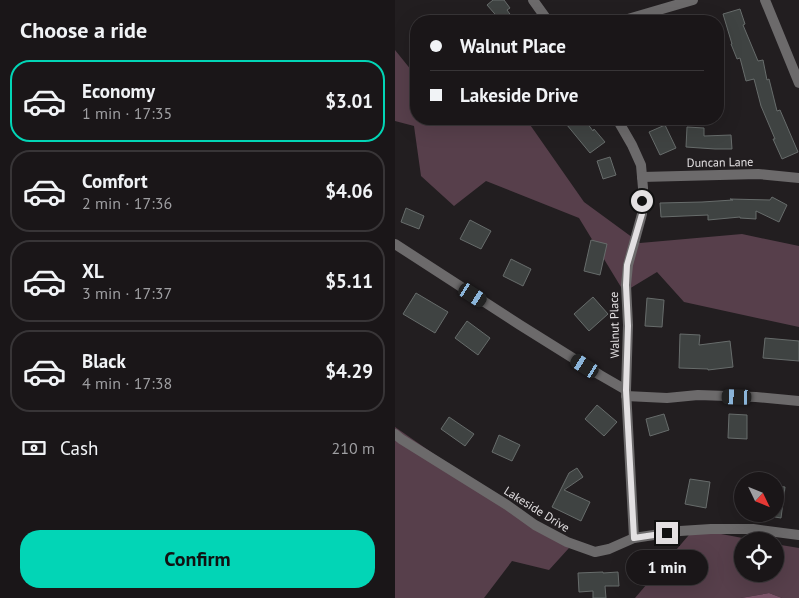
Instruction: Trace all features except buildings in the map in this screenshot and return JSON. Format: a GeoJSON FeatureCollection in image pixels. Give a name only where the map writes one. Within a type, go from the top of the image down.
{"type":"FeatureCollection","features":[{"type":"Feature","properties":{"kind":"street"},"geometry":{"type":"LineString","coordinates":[[533,0],[544,15]]}},
{"type":"Feature","properties":{"kind":"street"},"geometry":{"type":"LineString","coordinates":[[642,15],[693,0]]}},
{"type":"Feature","properties":{"kind":"street"},"geometry":{"type":"LineString","coordinates":[[765,0],[799,83]]}},
{"type":"Feature","properties":{"kind":"street","name":"Walnut Place"},"geometry":{"type":"LineString","coordinates":[[620,125],[641,166],[643,188],[642,214],[627,265],[626,285],[628,326],[626,393],[634,538]]}},
{"type":"Feature","properties":{"kind":"street","name":"Duncan Lane"},"geometry":{"type":"LineString","coordinates":[[642,177],[758,174],[799,178]]}},
{"type":"Feature","properties":{"kind":"street"},"geometry":{"type":"LineString","coordinates":[[395,244],[626,393],[667,398],[698,395],[799,401]]}},
{"type":"Feature","properties":{"kind":"street","name":"Lakeside Drive"},"geometry":{"type":"LineString","coordinates":[[395,434],[401,440],[507,505],[535,525],[567,542],[595,552],[609,549],[634,538],[680,531],[753,529],[799,535]]}},
{"type":"Feature","properties":{"kind":"shaded area"},"geometry":{"type":"Polygon","coordinates":[[[395,50],[410,69],[410,125],[395,121],[395,50]]]}},
{"type":"Feature","properties":{"kind":"shaded area"},"geometry":{"type":"Polygon","coordinates":[[[410,125],[530,125],[584,202],[640,243],[742,234],[799,246],[799,327],[684,302],[657,272],[624,292],[579,218],[486,181],[454,206],[421,176],[414,126],[410,125]]]}},
{"type":"Feature","properties":{"kind":"shaded area"},"geometry":{"type":"Polygon","coordinates":[[[395,427],[569,548],[549,570],[512,561],[484,598],[395,598],[395,427]]]}},
{"type":"Feature","properties":{"kind":"shaded area"},"geometry":{"type":"Polygon","coordinates":[[[694,529],[734,536],[734,582],[784,582],[784,546],[799,548],[799,598],[782,598],[769,593],[741,598],[635,598],[694,529]]]}},
{"type":"Feature","properties":{"kind":"shaded area"},"geometry":{"type":"Polygon","coordinates":[[[769,593],[782,598],[741,598],[769,593]]]}},
{"type":"Feature","properties":{"kind":"route"},"geometry":{"type":"LineString","coordinates":[[642,201],[642,214],[627,265],[626,285],[628,326],[626,390],[634,538],[667,533]]}}]}
